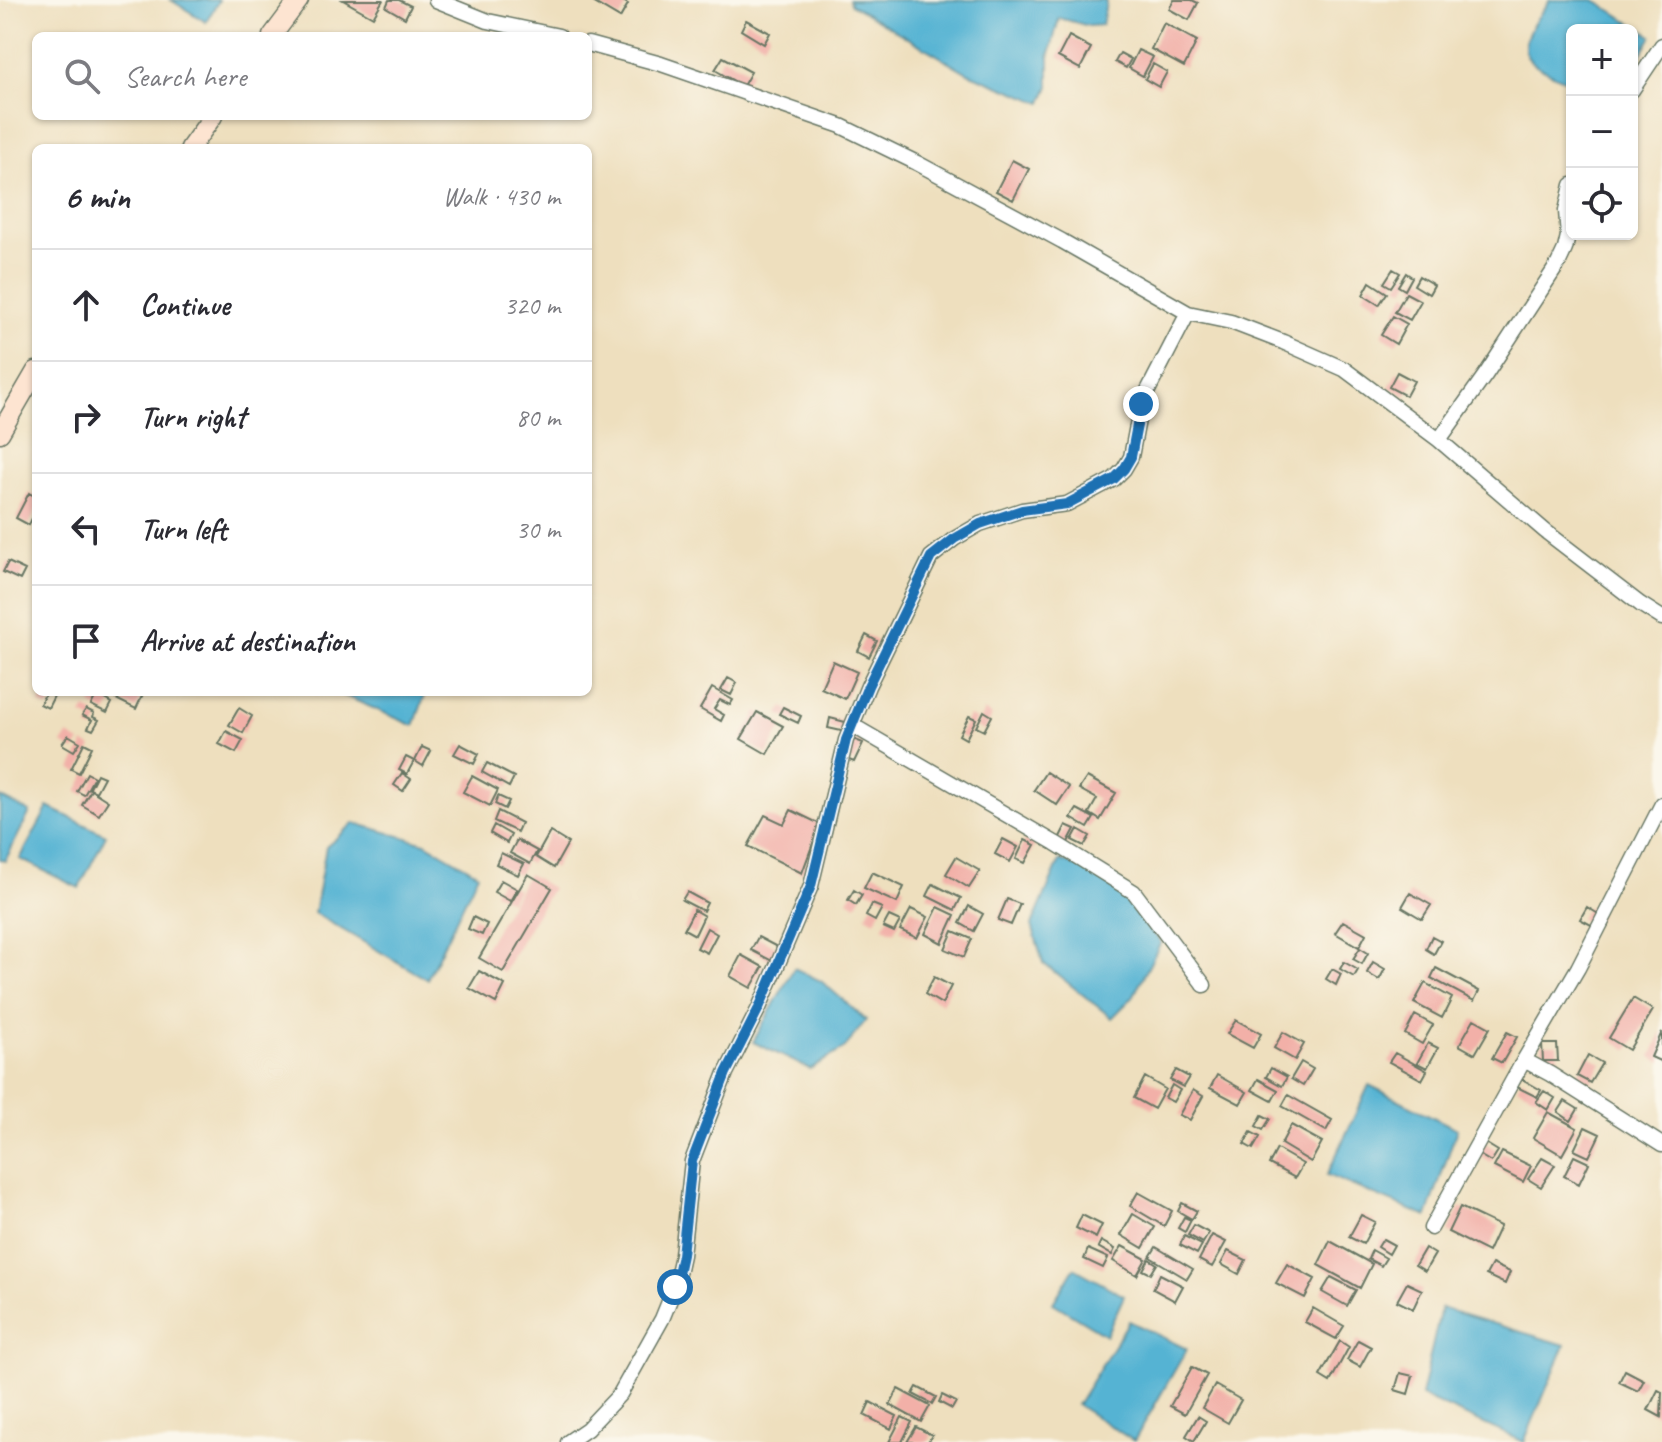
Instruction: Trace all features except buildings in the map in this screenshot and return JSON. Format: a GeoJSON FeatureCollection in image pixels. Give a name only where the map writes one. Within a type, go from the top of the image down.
{"type":"FeatureCollection","features":[{"type":"Feature","properties":{"kind":"main road"},"geometry":{"type":"LineString","coordinates":[[275,32],[299,0]]}},
{"type":"Feature","properties":{"kind":"main road"},"geometry":{"type":"LineString","coordinates":[[193,144],[210,120]]}},
{"type":"Feature","properties":{"kind":"main road"},"geometry":{"type":"LineString","coordinates":[[0,433],[32,378]]}},
{"type":"Feature","properties":{"kind":"street"},"geometry":{"type":"LineString","coordinates":[[436,0],[488,21],[540,32]]}},
{"type":"Feature","properties":{"kind":"street"},"geometry":{"type":"LineString","coordinates":[[592,45],[661,64],[841,126],[931,170],[1188,313],[1231,322],[1344,369],[1439,440],[1545,531],[1662,618]]}},
{"type":"Feature","properties":{"kind":"street"},"geometry":{"type":"LineString","coordinates":[[1638,81],[1662,45]]}},
{"type":"Feature","properties":{"kind":"street"},"geometry":{"type":"LineString","coordinates":[[1439,440],[1494,363],[1562,256],[1567,240]]}},
{"type":"Feature","properties":{"kind":"street"},"geometry":{"type":"LineString","coordinates":[[568,1442],[587,1429],[620,1394],[662,1319],[675,1287],[682,1255],[692,1161],[726,1073],[759,1008],[811,886],[846,740],[868,686],[931,557],[980,524],[1022,510],[1067,504],[1114,479],[1131,457],[1141,404],[1188,313]]}},
{"type":"Feature","properties":{"kind":"street"},"geometry":{"type":"LineString","coordinates":[[852,725],[1134,892],[1204,985]]}},
{"type":"Feature","properties":{"kind":"street"},"geometry":{"type":"LineString","coordinates":[[1431,1228],[1578,968],[1662,804]]}},
{"type":"Feature","properties":{"kind":"street"},"geometry":{"type":"LineString","coordinates":[[1524,1060],[1662,1145]]}},
{"type":"Feature","properties":{"kind":"water"},"geometry":{"type":"Polygon","coordinates":[[[171,0],[219,0],[206,22],[171,0]]]}},
{"type":"Feature","properties":{"kind":"water"},"geometry":{"type":"Polygon","coordinates":[[[849,0],[1105,0],[1106,3],[1102,25],[1089,26],[1059,18],[1049,57],[1049,86],[1042,103],[968,73],[850,4],[849,0]]]}},
{"type":"Feature","properties":{"kind":"water"},"geometry":{"type":"Polygon","coordinates":[[[1550,0],[1594,0],[1633,24],[1566,24],[1566,80],[1541,68],[1527,55],[1526,39],[1550,0]]]}},
{"type":"Feature","properties":{"kind":"water"},"geometry":{"type":"Polygon","coordinates":[[[1638,27],[1652,36],[1638,60],[1638,27]]]}},
{"type":"Feature","properties":{"kind":"water"},"geometry":{"type":"Polygon","coordinates":[[[345,696],[425,696],[414,726],[345,696]]]}},
{"type":"Feature","properties":{"kind":"water"},"geometry":{"type":"Polygon","coordinates":[[[0,797],[30,812],[5,861],[0,859],[0,797]]]}},
{"type":"Feature","properties":{"kind":"water"},"geometry":{"type":"Polygon","coordinates":[[[48,807],[106,835],[79,888],[20,859],[48,807]]]}},
{"type":"Feature","properties":{"kind":"water"},"geometry":{"type":"Polygon","coordinates":[[[354,823],[425,843],[478,874],[427,979],[314,913],[326,847],[354,823]]]}},
{"type":"Feature","properties":{"kind":"water"},"geometry":{"type":"Polygon","coordinates":[[[1060,860],[1107,877],[1161,942],[1133,997],[1112,1018],[1043,963],[1032,925],[1060,860]]]}},
{"type":"Feature","properties":{"kind":"water"},"geometry":{"type":"Polygon","coordinates":[[[794,968],[821,981],[866,1020],[845,1048],[810,1069],[753,1042],[794,968]]]}},
{"type":"Feature","properties":{"kind":"water"},"geometry":{"type":"Polygon","coordinates":[[[1369,1085],[1457,1129],[1427,1217],[1327,1175],[1369,1085]]]}},
{"type":"Feature","properties":{"kind":"water"},"geometry":{"type":"Polygon","coordinates":[[[1074,1268],[1124,1296],[1106,1335],[1053,1303],[1074,1268]]]}},
{"type":"Feature","properties":{"kind":"water"},"geometry":{"type":"Polygon","coordinates":[[[1441,1308],[1565,1345],[1524,1442],[1421,1396],[1441,1308]]]}},
{"type":"Feature","properties":{"kind":"water"},"geometry":{"type":"Polygon","coordinates":[[[1129,1321],[1187,1349],[1134,1441],[1077,1405],[1129,1321]]]}},
{"type":"Feature","properties":{"kind":"route"},"geometry":{"type":"LineString","coordinates":[[675,1287],[682,1255],[692,1161],[726,1073],[759,1008],[811,886],[846,740],[868,686],[931,557],[980,524],[1022,510],[1067,504],[1114,479],[1131,457],[1141,404]]}}]}
